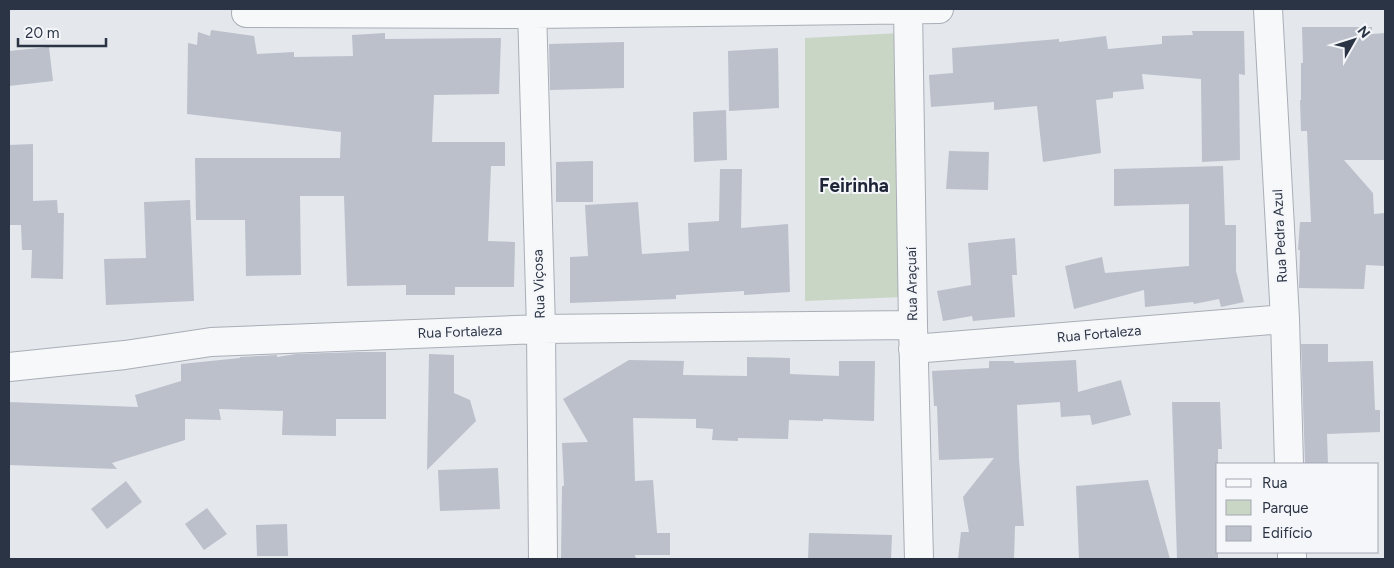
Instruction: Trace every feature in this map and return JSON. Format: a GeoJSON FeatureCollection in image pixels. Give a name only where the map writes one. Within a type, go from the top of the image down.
{"type":"FeatureCollection","features":[{"type":"Feature","properties":{"kind":"street","name":"Rua Araçuaí"},"geometry":{"type":"LineString","coordinates":[[908,9],[913,337],[919,559]]}},
{"type":"Feature","properties":{"kind":"street"},"geometry":{"type":"LineString","coordinates":[[246,13],[939,9]]}},
{"type":"Feature","properties":{"kind":"street","name":"Rua Pedra Azul"},"geometry":{"type":"LineString","coordinates":[[1268,9],[1285,319],[1289,463]]}},
{"type":"Feature","properties":{"kind":"street","name":"Rua Viçosa"},"geometry":{"type":"LineString","coordinates":[[532,12],[540,329],[543,559]]}},
{"type":"Feature","properties":{"kind":"street","name":"Rua Fortaleza"},"geometry":{"type":"LineString","coordinates":[[9,367],[125,356],[211,342],[540,329],[913,337],[1285,319]]}},
{"type":"Feature","properties":{"kind":"green space"},"geometry":{"type":"Polygon","coordinates":[[[900,33],[901,297],[805,301],[805,38],[900,33]]]}},
{"type":"Feature","properties":{"kind":"building"},"geometry":{"type":"Polygon","coordinates":[[[1302,27],[1372,27],[1372,34],[1385,33],[1385,160],[1344,160],[1373,193],[1374,214],[1385,213],[1385,266],[1366,265],[1364,289],[1299,288],[1300,250],[1298,250],[1300,222],[1311,222],[1307,131],[1301,131],[1302,27]]]}},
{"type":"Feature","properties":{"kind":"building"},"geometry":{"type":"Polygon","coordinates":[[[211,30],[254,36],[257,54],[294,52],[294,57],[353,56],[352,35],[385,33],[385,39],[501,38],[499,94],[434,95],[432,142],[505,142],[505,166],[491,166],[488,241],[515,242],[514,287],[455,287],[455,295],[406,295],[406,285],[347,286],[344,196],[300,196],[301,275],[246,276],[245,220],[196,220],[195,158],[340,158],[341,132],[187,114],[188,43],[197,45],[198,32],[210,36],[211,30]]]}},
{"type":"Feature","properties":{"kind":"building"},"geometry":{"type":"Polygon","coordinates":[[[1192,31],[1244,31],[1245,75],[1239,74],[1240,160],[1202,162],[1201,79],[1142,74],[1144,89],[1113,92],[1113,98],[1096,100],[1101,153],[1043,162],[1037,106],[994,110],[994,102],[931,107],[929,75],[953,73],[952,48],[1059,39],[1059,42],[1106,36],[1108,49],[1162,44],[1162,36],[1193,35],[1192,31]]]}},
{"type":"Feature","properties":{"kind":"building"},"geometry":{"type":"Polygon","coordinates":[[[624,42],[624,88],[550,90],[549,44],[624,42]]]}},
{"type":"Feature","properties":{"kind":"building"},"geometry":{"type":"Polygon","coordinates":[[[49,47],[53,81],[9,86],[9,51],[49,47]]]}},
{"type":"Feature","properties":{"kind":"building"},"geometry":{"type":"Polygon","coordinates":[[[778,48],[779,108],[729,111],[728,51],[778,48]]]}},
{"type":"Feature","properties":{"kind":"building"},"geometry":{"type":"Polygon","coordinates":[[[726,110],[727,160],[694,162],[693,112],[726,110]]]}},
{"type":"Feature","properties":{"kind":"building"},"geometry":{"type":"Polygon","coordinates":[[[33,144],[33,201],[57,200],[58,213],[64,213],[63,279],[31,278],[32,250],[22,250],[21,225],[9,225],[9,145],[33,144]]]}},
{"type":"Feature","properties":{"kind":"building"},"geometry":{"type":"Polygon","coordinates":[[[949,151],[989,152],[988,190],[946,189],[949,151]]]}},
{"type":"Feature","properties":{"kind":"building"},"geometry":{"type":"Polygon","coordinates":[[[593,161],[593,202],[556,202],[556,162],[593,161]]]}},
{"type":"Feature","properties":{"kind":"building"},"geometry":{"type":"Polygon","coordinates":[[[1223,166],[1225,225],[1236,225],[1236,271],[1244,302],[1221,307],[1219,299],[1194,304],[1193,302],[1145,307],[1144,290],[1074,309],[1065,266],[1102,257],[1105,273],[1189,266],[1189,204],[1114,206],[1114,169],[1223,166]]]}},
{"type":"Feature","properties":{"kind":"building"},"geometry":{"type":"Polygon","coordinates":[[[720,169],[742,169],[741,228],[788,224],[790,292],[744,295],[744,291],[676,295],[676,299],[570,303],[570,257],[588,256],[585,205],[638,202],[642,254],[689,251],[688,223],[719,221],[720,169]]]}},
{"type":"Feature","properties":{"kind":"building"},"geometry":{"type":"Polygon","coordinates":[[[190,200],[194,301],[106,305],[104,259],[146,258],[144,202],[190,200]]]}},
{"type":"Feature","properties":{"kind":"building"},"geometry":{"type":"Polygon","coordinates":[[[1015,238],[1017,275],[1012,275],[1015,317],[973,321],[972,316],[943,321],[937,291],[971,285],[968,243],[1015,238]]]}},
{"type":"Feature","properties":{"kind":"building"},"geometry":{"type":"Polygon","coordinates":[[[1301,344],[1328,344],[1328,362],[1373,361],[1375,410],[1380,410],[1380,432],[1327,434],[1328,463],[1305,463],[1301,344]]]}},
{"type":"Feature","properties":{"kind":"building"},"geometry":{"type":"Polygon","coordinates":[[[386,352],[386,419],[336,419],[336,436],[282,435],[283,411],[219,409],[221,420],[185,419],[185,440],[112,463],[117,469],[9,465],[9,402],[138,407],[135,395],[181,381],[181,364],[240,357],[277,355],[277,357],[296,354],[386,352]]]}},
{"type":"Feature","properties":{"kind":"building"},"geometry":{"type":"Polygon","coordinates":[[[429,354],[454,355],[454,393],[470,400],[476,421],[427,470],[429,354]]]}},
{"type":"Feature","properties":{"kind":"building"},"geometry":{"type":"Polygon","coordinates":[[[747,357],[790,358],[790,374],[839,376],[839,361],[875,361],[874,421],[789,420],[788,439],[738,438],[738,441],[712,440],[713,429],[696,428],[696,419],[633,418],[635,481],[653,480],[657,533],[670,533],[670,555],[635,555],[636,559],[561,559],[562,486],[564,486],[562,443],[588,442],[563,399],[629,360],[684,361],[683,375],[747,376],[747,357]]]}},
{"type":"Feature","properties":{"kind":"building"},"geometry":{"type":"Polygon","coordinates":[[[1076,360],[1078,392],[1121,380],[1131,415],[1092,425],[1090,415],[1061,417],[1060,402],[1017,405],[1024,526],[1015,526],[1014,559],[958,559],[961,532],[969,532],[963,497],[994,458],[939,460],[937,406],[934,406],[932,371],[989,368],[989,361],[1014,361],[1014,363],[1076,360]]]}},
{"type":"Feature","properties":{"kind":"building"},"geometry":{"type":"Polygon","coordinates":[[[1172,402],[1220,402],[1222,449],[1218,449],[1218,463],[1216,463],[1216,553],[1218,553],[1218,559],[1177,559],[1172,402]]]}},
{"type":"Feature","properties":{"kind":"building"},"geometry":{"type":"Polygon","coordinates":[[[498,468],[500,509],[440,511],[438,470],[498,468]]]}},
{"type":"Feature","properties":{"kind":"building"},"geometry":{"type":"Polygon","coordinates":[[[1148,480],[1170,559],[1079,559],[1076,486],[1148,480]]]}},
{"type":"Feature","properties":{"kind":"building"},"geometry":{"type":"Polygon","coordinates":[[[126,481],[142,502],[107,529],[91,509],[126,481]]]}},
{"type":"Feature","properties":{"kind":"building"},"geometry":{"type":"Polygon","coordinates":[[[207,508],[227,534],[204,550],[185,524],[207,508]]]}},
{"type":"Feature","properties":{"kind":"building"},"geometry":{"type":"Polygon","coordinates":[[[287,524],[288,556],[257,556],[256,525],[287,524]]]}},
{"type":"Feature","properties":{"kind":"building"},"geometry":{"type":"Polygon","coordinates":[[[809,533],[892,535],[891,559],[808,559],[809,533]]]}},
{"type":"Feature","properties":{"kind":"district","name":"Feirinha"},"geometry":{"type":"Point","coordinates":[854,185]}}]}
